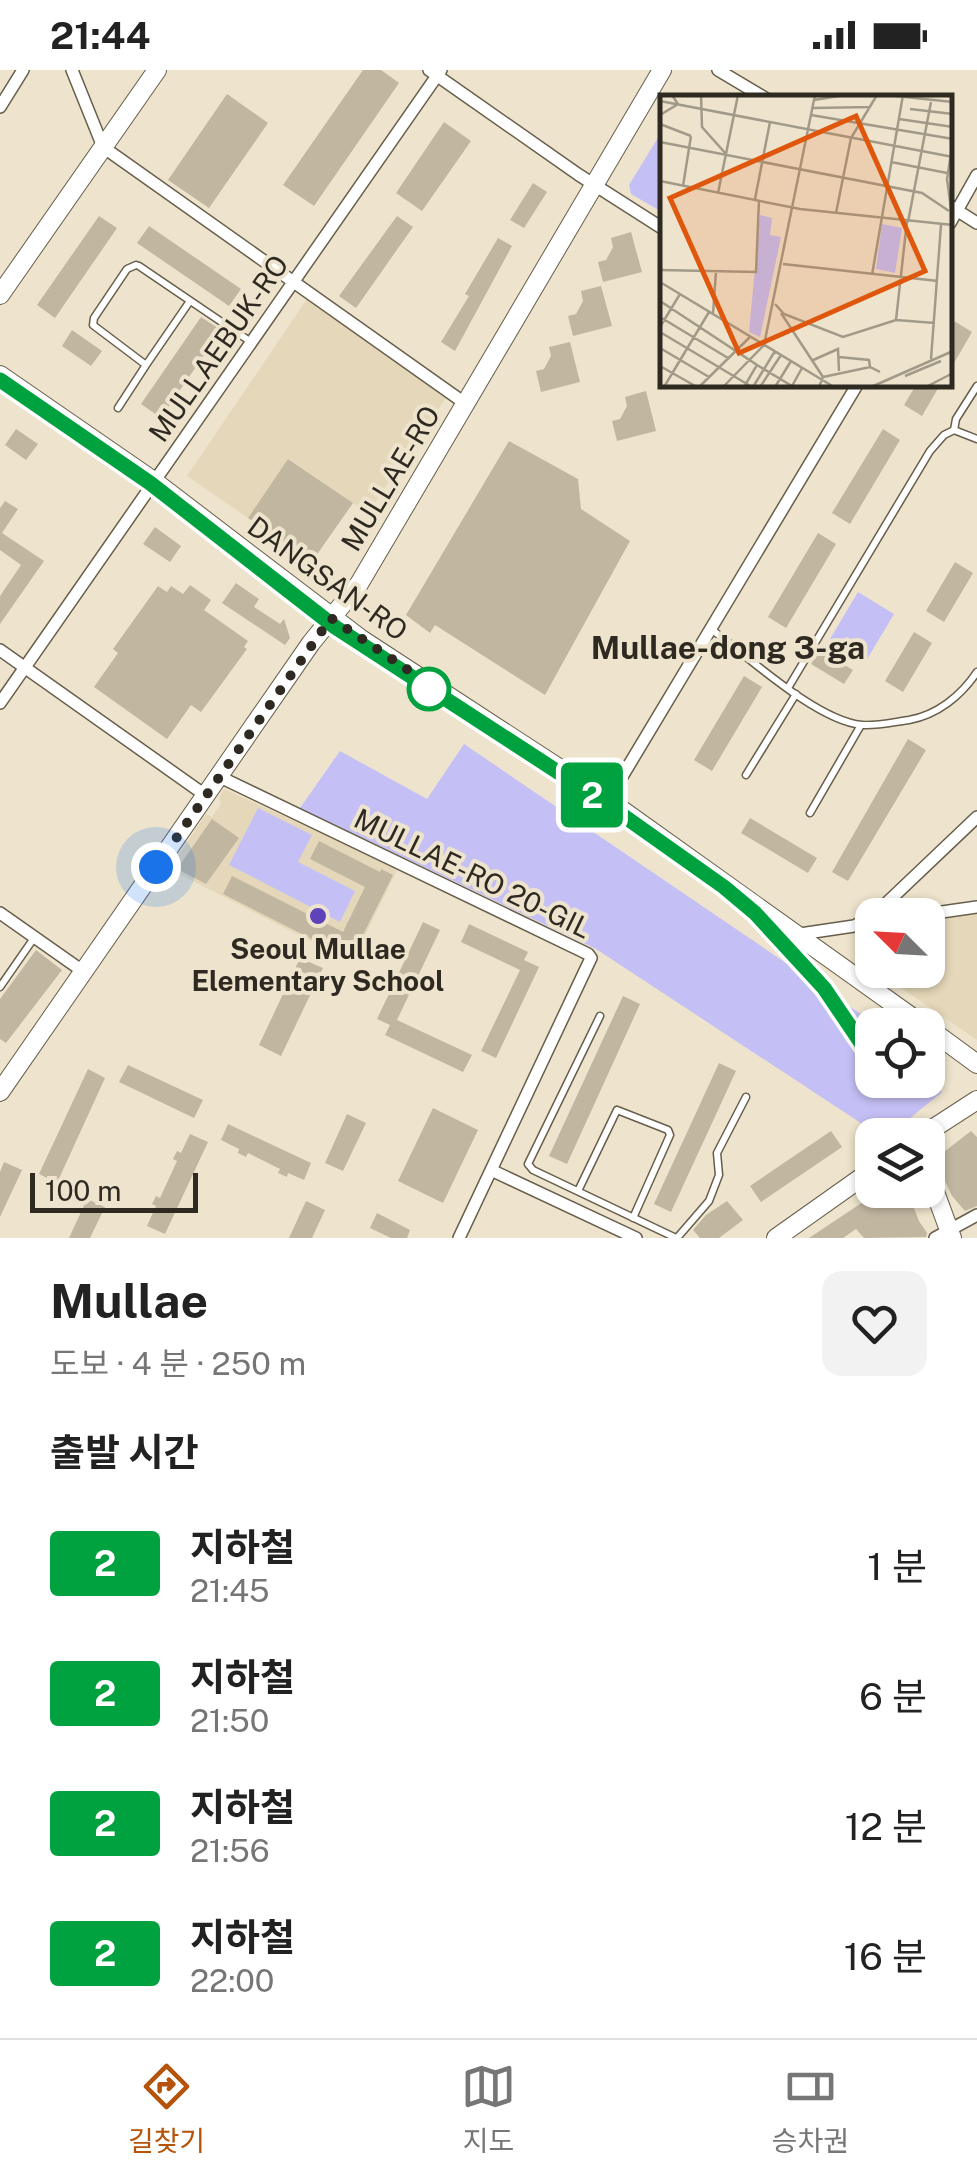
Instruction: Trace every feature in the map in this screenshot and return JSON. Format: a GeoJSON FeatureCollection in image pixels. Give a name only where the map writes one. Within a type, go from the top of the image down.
{"type":"FeatureCollection","features":[{"type":"Feature","properties":{"kind":"main road"},"geometry":{"type":"LineString","coordinates":[[0,295],[156,70]]}},
{"type":"Feature","properties":{"kind":"main road","name":"MULLAE-RO"},"geometry":{"type":"LineString","coordinates":[[0,1092],[218,776],[359,584],[662,70]]}},
{"type":"Feature","properties":{"kind":"main road","name":"DANGSAN-RO"},"geometry":{"type":"LineString","coordinates":[[0,375],[155,482],[331,618],[608,800],[901,1008]]}},
{"type":"Feature","properties":{"kind":"main road","name":"DANGSAN-RO"},"geometry":{"type":"LineString","coordinates":[[945,1040],[977,1064]]}},
{"type":"Feature","properties":{"kind":"main road"},"geometry":{"type":"LineString","coordinates":[[945,1121],[977,1100]]}},
{"type":"Feature","properties":{"kind":"main road"},"geometry":{"type":"LineString","coordinates":[[776,1238],[855,1182]]}},
{"type":"Feature","properties":{"kind":"main road"},"geometry":{"type":"LineString","coordinates":[[938,1208],[945,1235]]}},
{"type":"Feature","properties":{"kind":"street"},"geometry":{"type":"LineString","coordinates":[[0,108],[22,70]]}},
{"type":"Feature","properties":{"kind":"street"},"geometry":{"type":"LineString","coordinates":[[72,70],[103,148],[466,404]]}},
{"type":"Feature","properties":{"kind":"street"},"geometry":{"type":"LineString","coordinates":[[718,70],[760,95]]}},
{"type":"Feature","properties":{"kind":"street"},"geometry":{"type":"LineString","coordinates":[[436,72],[594,186],[660,227]]}},
{"type":"Feature","properties":{"kind":"street","name":"MULLAEBUK-RO"},"geometry":{"type":"LineString","coordinates":[[0,703],[436,72]]}},
{"type":"Feature","properties":{"kind":"street"},"geometry":{"type":"LineString","coordinates":[[977,174],[953,208],[977,222]]}},
{"type":"Feature","properties":{"kind":"street"},"geometry":{"type":"LineString","coordinates":[[608,800],[855,388]]}},
{"type":"Feature","properties":{"kind":"street"},"geometry":{"type":"LineString","coordinates":[[0,650],[206,795]]}},
{"type":"Feature","properties":{"kind":"street","name":"MULLAE-RO 20-GIL"},"geometry":{"type":"LineString","coordinates":[[218,776],[588,954],[590,958],[459,1238]]}},
{"type":"Feature","properties":{"kind":"street"},"geometry":{"type":"LineString","coordinates":[[893,898],[977,816]]}},
{"type":"Feature","properties":{"kind":"street"},"geometry":{"type":"LineString","coordinates":[[945,912],[977,907]]}},
{"type":"Feature","properties":{"kind":"street"},"geometry":{"type":"LineString","coordinates":[[0,913],[84,972]]}},
{"type":"Feature","properties":{"kind":"street"},"geometry":{"type":"LineString","coordinates":[[800,934],[855,926]]}},
{"type":"Feature","properties":{"kind":"street"},"geometry":{"type":"LineString","coordinates":[[491,1170],[636,1238]]}},
{"type":"Feature","properties":{"kind":"street"},"geometry":{"type":"LineString","coordinates":[[945,1235],[977,1215]]}},
{"type":"Feature","properties":{"kind":"lane"},"geometry":{"type":"LineString","coordinates":[[146,365],[94,329],[94,318],[132,265],[252,343]]}},
{"type":"Feature","properties":{"kind":"lane"},"geometry":{"type":"LineString","coordinates":[[118,408],[190,300]]}},
{"type":"Feature","properties":{"kind":"lane"},"geometry":{"type":"LineString","coordinates":[[954,430],[956,419],[977,386]]}},
{"type":"Feature","properties":{"kind":"lane"},"geometry":{"type":"LineString","coordinates":[[788,688],[930,451],[954,430],[977,439]]}},
{"type":"Feature","properties":{"kind":"lane"},"geometry":{"type":"LineString","coordinates":[[711,628],[796,694],[842,720],[861,725],[925,717],[952,701],[977,672]]}},
{"type":"Feature","properties":{"kind":"lane"},"geometry":{"type":"LineString","coordinates":[[746,775],[796,694]]}},
{"type":"Feature","properties":{"kind":"lane"},"geometry":{"type":"LineString","coordinates":[[810,814],[861,725]]}},
{"type":"Feature","properties":{"kind":"lane"},"geometry":{"type":"LineString","coordinates":[[0,987],[34,937]]}},
{"type":"Feature","properties":{"kind":"lane"},"geometry":{"type":"LineString","coordinates":[[600,1016],[528,1164],[533,1170],[676,1238],[709,1201],[719,1174],[717,1154],[746,1098]]}},
{"type":"Feature","properties":{"kind":"lane"},"geometry":{"type":"LineString","coordinates":[[578,1191],[617,1110],[668,1130],[670,1135],[634,1218]]}},
{"type":"Feature","properties":{"kind":"shaded area"},"geometry":{"type":"Polygon","coordinates":[[[660,134],[660,211],[631,194],[629,185],[660,134]]]}},
{"type":"Feature","properties":{"kind":"shaded area"},"geometry":{"type":"Polygon","coordinates":[[[307,299],[448,395],[368,513],[289,459],[248,518],[187,476],[307,299]]]}},
{"type":"Feature","properties":{"kind":"shaded area"},"geometry":{"type":"Polygon","coordinates":[[[858,592],[894,614],[866,661],[830,639],[858,592]]]}},
{"type":"Feature","properties":{"kind":"shaded area"},"geometry":{"type":"Polygon","coordinates":[[[464,744],[855,1010],[855,1098],[935,1098],[910,1118],[855,1119],[596,949],[300,808],[340,751],[427,799],[464,744]]]}},
{"type":"Feature","properties":{"kind":"shaded area","name":"Seoul Mullae Elementary School"},"geometry":{"type":"Polygon","coordinates":[[[224,789],[398,868],[352,962],[169,869],[206,814],[212,817],[221,804],[219,797],[224,789]]]}},
{"type":"Feature","properties":{"kind":"shaded area"},"geometry":{"type":"Polygon","coordinates":[[[258,808],[312,835],[298,862],[355,891],[340,922],[229,865],[258,808]]]}},
{"type":"Feature","properties":{"kind":"shaded area"},"geometry":{"type":"Polygon","coordinates":[[[977,908],[977,1040],[945,1018],[945,1008],[930,1008],[901,988],[945,988],[945,913],[977,908]]]}},
{"type":"Feature","properties":{"kind":"building"},"geometry":{"type":"Polygon","coordinates":[[[363,70],[381,70],[399,83],[314,206],[283,185],[363,70]]]}},
{"type":"Feature","properties":{"kind":"building"},"geometry":{"type":"Polygon","coordinates":[[[227,94],[268,123],[209,208],[168,180],[227,94]]]}},
{"type":"Feature","properties":{"kind":"building"},"geometry":{"type":"Polygon","coordinates":[[[444,122],[471,141],[422,211],[396,193],[444,122]]]}},
{"type":"Feature","properties":{"kind":"building"},"geometry":{"type":"Polygon","coordinates":[[[533,183],[547,192],[524,228],[510,220],[533,183]]]}},
{"type":"Feature","properties":{"kind":"building"},"geometry":{"type":"Polygon","coordinates":[[[99,216],[117,228],[55,318],[37,305],[99,216]]]}},
{"type":"Feature","properties":{"kind":"building"},"geometry":{"type":"Polygon","coordinates":[[[397,216],[413,227],[356,308],[339,296],[397,216]]]}},
{"type":"Feature","properties":{"kind":"building"},"geometry":{"type":"Polygon","coordinates":[[[149,226],[241,289],[229,306],[137,243],[149,226]]]}},
{"type":"Feature","properties":{"kind":"building"},"geometry":{"type":"Polygon","coordinates":[[[631,232],[642,272],[603,282],[598,262],[606,260],[613,247],[611,238],[631,232]]]}},
{"type":"Feature","properties":{"kind":"building"},"geometry":{"type":"Polygon","coordinates":[[[498,238],[512,246],[455,351],[441,342],[498,238]]]}},
{"type":"Feature","properties":{"kind":"building"},"geometry":{"type":"Polygon","coordinates":[[[601,286],[612,326],[573,336],[568,316],[576,314],[583,301],[581,291],[601,286]]]}},
{"type":"Feature","properties":{"kind":"building"},"geometry":{"type":"Polygon","coordinates":[[[201,317],[221,330],[161,418],[141,404],[201,317]]]}},
{"type":"Feature","properties":{"kind":"building"},"geometry":{"type":"Polygon","coordinates":[[[954,321],[972,332],[952,367],[954,321]]]}},
{"type":"Feature","properties":{"kind":"building"},"geometry":{"type":"Polygon","coordinates":[[[72,330],[102,351],[91,366],[62,346],[72,330]]]}},
{"type":"Feature","properties":{"kind":"building"},"geometry":{"type":"Polygon","coordinates":[[[570,342],[580,382],[541,392],[536,371],[544,369],[551,356],[549,347],[570,342]]]}},
{"type":"Feature","properties":{"kind":"building"},"geometry":{"type":"Polygon","coordinates":[[[914,388],[938,388],[922,416],[904,405],[914,388]]]}},
{"type":"Feature","properties":{"kind":"building"},"geometry":{"type":"Polygon","coordinates":[[[646,391],[656,431],[617,441],[612,421],[620,419],[627,406],[625,397],[646,391]]]}},
{"type":"Feature","properties":{"kind":"building"},"geometry":{"type":"Polygon","coordinates":[[[16,429],[38,444],[26,460],[5,445],[16,429]]]}},
{"type":"Feature","properties":{"kind":"building"},"geometry":{"type":"Polygon","coordinates":[[[883,429],[900,440],[850,524],[832,513],[883,429]]]}},
{"type":"Feature","properties":{"kind":"building"},"geometry":{"type":"Polygon","coordinates":[[[509,441],[578,479],[581,509],[630,541],[545,695],[435,625],[430,633],[406,615],[509,441]]]}},
{"type":"Feature","properties":{"kind":"building"},"geometry":{"type":"Polygon","coordinates":[[[288,459],[353,503],[311,563],[248,518],[288,459]]]}},
{"type":"Feature","properties":{"kind":"building"},"geometry":{"type":"Polygon","coordinates":[[[5,501],[18,509],[2,533],[44,561],[0,624],[0,596],[21,565],[0,550],[0,508],[5,501]]]}},
{"type":"Feature","properties":{"kind":"building"},"geometry":{"type":"Polygon","coordinates":[[[155,527],[181,546],[170,562],[143,544],[155,527]]]}},
{"type":"Feature","properties":{"kind":"building"},"geometry":{"type":"Polygon","coordinates":[[[818,533],[836,544],[786,628],[768,617],[818,533]]]}},
{"type":"Feature","properties":{"kind":"building"},"geometry":{"type":"Polygon","coordinates":[[[955,562],[973,573],[944,622],[926,611],[955,562]]]}},
{"type":"Feature","properties":{"kind":"building"},"geometry":{"type":"Polygon","coordinates":[[[236,583],[259,599],[254,607],[280,624],[284,619],[290,638],[285,645],[222,603],[236,583]]]}},
{"type":"Feature","properties":{"kind":"building"},"geometry":{"type":"Polygon","coordinates":[[[190,585],[211,600],[204,610],[248,641],[244,647],[247,649],[201,712],[191,705],[167,739],[94,687],[118,653],[113,649],[158,586],[167,592],[171,586],[183,594],[190,585]]]}},
{"type":"Feature","properties":{"kind":"building"},"geometry":{"type":"Polygon","coordinates":[[[914,632],[932,643],[903,692],[885,681],[914,632]]]}},
{"type":"Feature","properties":{"kind":"building"},"geometry":{"type":"Polygon","coordinates":[[[819,650],[853,670],[844,684],[811,664],[819,650]]]}},
{"type":"Feature","properties":{"kind":"building"},"geometry":{"type":"Polygon","coordinates":[[[744,676],[762,687],[712,771],[694,760],[744,676]]]}},
{"type":"Feature","properties":{"kind":"building"},"geometry":{"type":"Polygon","coordinates":[[[908,739],[926,750],[848,881],[832,872],[908,739]]]}},
{"type":"Feature","properties":{"kind":"building"},"geometry":{"type":"Polygon","coordinates":[[[750,818],[817,858],[808,873],[741,833],[750,818]]]}},
{"type":"Feature","properties":{"kind":"building"},"geometry":{"type":"Polygon","coordinates":[[[212,819],[239,838],[206,884],[177,869],[212,819]]]}},
{"type":"Feature","properties":{"kind":"building"},"geometry":{"type":"Polygon","coordinates":[[[319,841],[393,875],[351,959],[223,894],[232,876],[343,932],[365,887],[310,859],[319,841]]]}},
{"type":"Feature","properties":{"kind":"building"},"geometry":{"type":"Polygon","coordinates":[[[423,922],[440,930],[397,1020],[472,1055],[463,1072],[385,1035],[390,1025],[377,1019],[423,922]]]}},
{"type":"Feature","properties":{"kind":"building"},"geometry":{"type":"Polygon","coordinates":[[[469,924],[528,952],[524,960],[539,967],[496,1058],[481,1051],[520,970],[461,942],[469,924]]]}},
{"type":"Feature","properties":{"kind":"building"},"geometry":{"type":"Polygon","coordinates":[[[36,950],[62,970],[6,1043],[0,1039],[0,999],[36,950]]]}},
{"type":"Feature","properties":{"kind":"building"},"geometry":{"type":"Polygon","coordinates":[[[300,958],[323,968],[281,1056],[259,1045],[300,958]]]}},
{"type":"Feature","properties":{"kind":"building"},"geometry":{"type":"Polygon","coordinates":[[[623,996],[640,1004],[567,1164],[549,1156],[623,996]]]}},
{"type":"Feature","properties":{"kind":"building"},"geometry":{"type":"Polygon","coordinates":[[[719,1063],[736,1071],[671,1212],[654,1204],[719,1063]]]}},
{"type":"Feature","properties":{"kind":"building"},"geometry":{"type":"Polygon","coordinates":[[[128,1065],[203,1100],[194,1118],[119,1082],[128,1065]]]}},
{"type":"Feature","properties":{"kind":"building"},"geometry":{"type":"Polygon","coordinates":[[[88,1069],[105,1078],[57,1183],[39,1174],[88,1069]]]}},
{"type":"Feature","properties":{"kind":"building"},"geometry":{"type":"Polygon","coordinates":[[[433,1108],[478,1130],[443,1203],[398,1181],[433,1108]]]}},
{"type":"Feature","properties":{"kind":"building"},"geometry":{"type":"Polygon","coordinates":[[[347,1114],[366,1123],[343,1171],[325,1163],[347,1114]]]}},
{"type":"Feature","properties":{"kind":"building"},"geometry":{"type":"Polygon","coordinates":[[[228,1124],[311,1163],[304,1180],[278,1173],[280,1169],[248,1153],[246,1157],[238,1153],[239,1149],[221,1140],[228,1124]]]}},
{"type":"Feature","properties":{"kind":"building"},"geometry":{"type":"Polygon","coordinates":[[[831,1131],[842,1147],[761,1202],[750,1186],[831,1131]]]}},
{"type":"Feature","properties":{"kind":"building"},"geometry":{"type":"Polygon","coordinates":[[[971,1131],[977,1137],[977,1206],[965,1211],[952,1196],[945,1181],[945,1151],[971,1131]]]}},
{"type":"Feature","properties":{"kind":"building"},"geometry":{"type":"Polygon","coordinates":[[[190,1134],[208,1142],[165,1234],[147,1226],[156,1206],[152,1204],[156,1196],[160,1198],[177,1161],[173,1159],[177,1151],[181,1153],[190,1134]]]}},
{"type":"Feature","properties":{"kind":"building"},"geometry":{"type":"Polygon","coordinates":[[[4,1162],[22,1170],[0,1217],[0,1172],[4,1162]]]}},
{"type":"Feature","properties":{"kind":"building"},"geometry":{"type":"Polygon","coordinates":[[[87,1199],[105,1207],[90,1238],[69,1238],[87,1199]]]}},
{"type":"Feature","properties":{"kind":"building"},"geometry":{"type":"Polygon","coordinates":[[[306,1201],[325,1210],[312,1238],[289,1238],[306,1201]]]}},
{"type":"Feature","properties":{"kind":"building"},"geometry":{"type":"Polygon","coordinates":[[[727,1201],[743,1220],[719,1238],[700,1238],[693,1230],[727,1201]]]}},
{"type":"Feature","properties":{"kind":"building"},"geometry":{"type":"Polygon","coordinates":[[[855,1207],[914,1208],[927,1233],[926,1237],[864,1238],[856,1229],[843,1238],[809,1238],[855,1207]]]}},
{"type":"Feature","properties":{"kind":"building"},"geometry":{"type":"Polygon","coordinates":[[[377,1213],[410,1230],[407,1238],[391,1238],[370,1228],[377,1213]]]}},
{"type":"Feature","properties":{"kind":"metro line","name":"2"},"geometry":{"type":"LineString","coordinates":[[0,380],[150,483],[335,627],[604,802],[724,887],[755,913],[824,988],[855,1031]]}},
{"type":"Feature","properties":{"kind":"place","name":"Seoul Mullae Elementary School"},"geometry":{"type":"Point","coordinates":[318,916]}},
{"type":"Feature","properties":{"kind":"district","name":"Mullae-dong 3-ga"},"geometry":{"type":"Point","coordinates":[728,647]}},
{"type":"Feature","properties":{"kind":"route"},"geometry":{"type":"LineString","coordinates":[[156,867],[331,618],[429,684],[429,689]]}}]}
